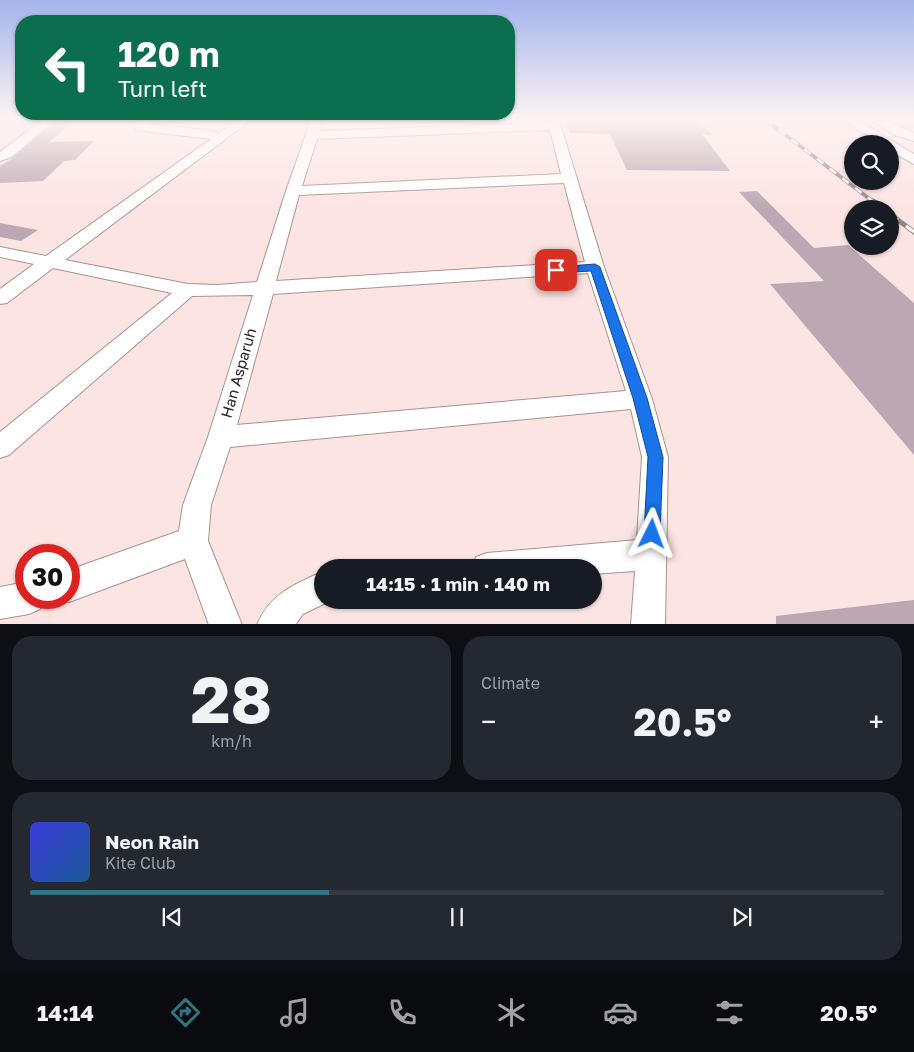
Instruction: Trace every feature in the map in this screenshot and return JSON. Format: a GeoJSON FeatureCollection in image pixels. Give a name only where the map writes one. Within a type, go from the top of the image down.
{"type":"FeatureCollection","features":[{"type":"Feature","properties":{"kind":"street"},"geometry":{"type":"LineString","coordinates":[[0,157],[13,149]]}},
{"type":"Feature","properties":{"kind":"street"},"geometry":{"type":"LineString","coordinates":[[0,298],[205,149]]}},
{"type":"Feature","properties":{"kind":"street","name":"Han Asparuh"},"geometry":{"type":"LineString","coordinates":[[226,624],[193,541],[198,505],[221,437],[307,149]]}},
{"type":"Feature","properties":{"kind":"street"},"geometry":{"type":"LineString","coordinates":[[561,149],[595,267],[640,398],[655,457],[648,624]]}},
{"type":"Feature","properties":{"kind":"street"},"geometry":{"type":"LineString","coordinates":[[908,154],[914,160]]}},
{"type":"Feature","properties":{"kind":"street"},"geometry":{"type":"LineString","coordinates":[[293,191],[569,178]]}},
{"type":"Feature","properties":{"kind":"street"},"geometry":{"type":"LineString","coordinates":[[0,252],[188,290],[264,289],[595,267]]}},
{"type":"Feature","properties":{"kind":"street"},"geometry":{"type":"LineString","coordinates":[[0,447],[188,290]]}},
{"type":"Feature","properties":{"kind":"street"},"geometry":{"type":"LineString","coordinates":[[221,437],[640,398]]}},
{"type":"Feature","properties":{"kind":"street"},"geometry":{"type":"LineString","coordinates":[[80,582],[193,541]]}},
{"type":"Feature","properties":{"kind":"street"},"geometry":{"type":"LineString","coordinates":[[592,559],[651,554]]}},
{"type":"Feature","properties":{"kind":"street"},"geometry":{"type":"LineString","coordinates":[[273,624],[292,603],[314,592]]}},
{"type":"Feature","properties":{"kind":"street"},"geometry":{"type":"LineString","coordinates":[[0,603],[15,600]]}},
{"type":"Feature","properties":{"kind":"building"},"geometry":{"type":"Polygon","coordinates":[[[23,149],[86,149],[75,160],[64,161],[43,181],[0,183],[0,166],[23,149]]]}},
{"type":"Feature","properties":{"kind":"building"},"geometry":{"type":"Polygon","coordinates":[[[617,149],[713,149],[730,171],[627,170],[617,149]]]}},
{"type":"Feature","properties":{"kind":"building"},"geometry":{"type":"Polygon","coordinates":[[[757,191],[814,248],[844,245],[844,255],[859,255],[914,303],[914,455],[770,284],[824,281],[739,192],[757,191]]]}},
{"type":"Feature","properties":{"kind":"building"},"geometry":{"type":"Polygon","coordinates":[[[0,223],[38,230],[21,241],[0,237],[0,223]]]}},
{"type":"Feature","properties":{"kind":"building"},"geometry":{"type":"Polygon","coordinates":[[[914,600],[914,624],[776,624],[776,616],[914,600]]]}},
{"type":"Feature","properties":{"kind":"railway"},"geometry":{"type":"LineString","coordinates":[[804,149],[871,200]]}},
{"type":"Feature","properties":{"kind":"railway"},"geometry":{"type":"LineString","coordinates":[[899,221],[914,232]]}},
{"type":"Feature","properties":{"kind":"route"},"geometry":{"type":"LineString","coordinates":[[556,270],[595,267],[640,398],[655,457],[652,534]]}}]}
